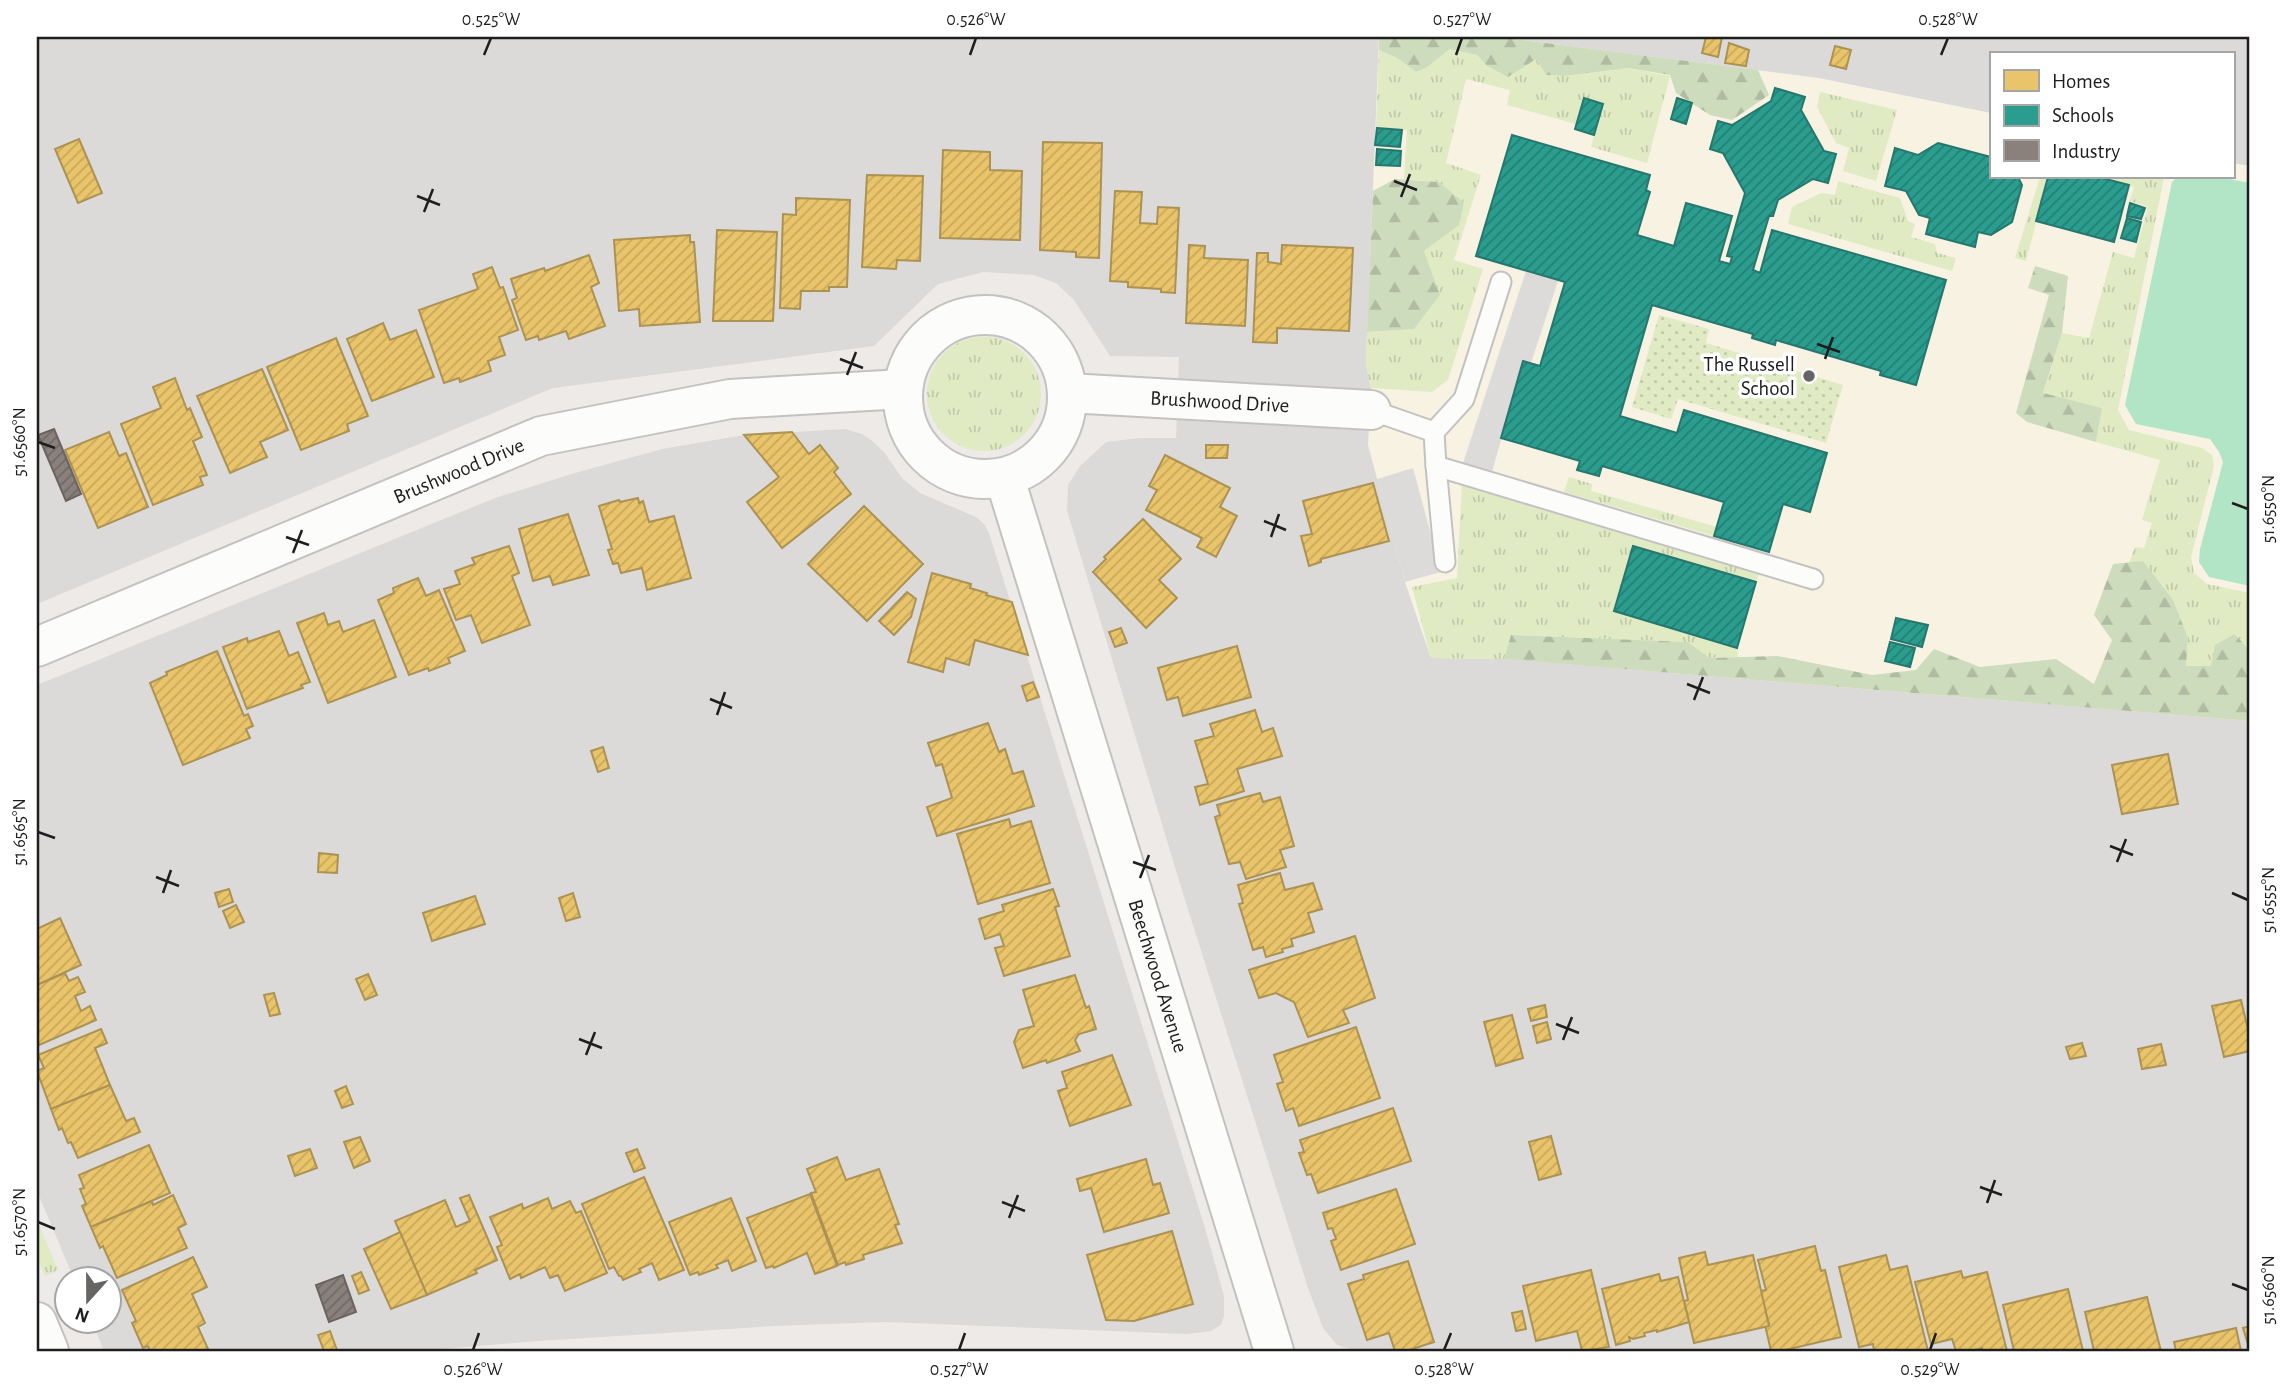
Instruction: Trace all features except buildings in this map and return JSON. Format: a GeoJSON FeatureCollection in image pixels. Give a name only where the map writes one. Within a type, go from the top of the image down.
{"type":"FeatureCollection","features":[{"type":"Feature","properties":{"kind":"street"},"geometry":{"type":"LineString","coordinates":[[973,315],[1000,316],[1026,326],[1048,342],[1062,366],[1068,393],[1066,417],[1057,439],[1042,457],[1005,479],[974,479],[950,471],[929,458],[913,438],[904,415],[903,389],[910,363],[925,340],[947,323],[973,315]]}},
{"type":"Feature","properties":{"kind":"street","name":"Brushwood Drive"},"geometry":{"type":"LineString","coordinates":[[37,647],[541,436],[730,398],[903,389]]}},
{"type":"Feature","properties":{"kind":"street","name":"Brushwood Drive"},"geometry":{"type":"LineString","coordinates":[[1068,393],[1371,411]]}},
{"type":"Feature","properties":{"kind":"street","name":"Beechwood Avenue"},"geometry":{"type":"LineString","coordinates":[[1005,479],[1274,1351]]}},
{"type":"Feature","properties":{"kind":"street"},"geometry":{"type":"LineString","coordinates":[[37,1322],[49,1351]]}},
{"type":"Feature","properties":{"kind":"lane"},"geometry":{"type":"LineString","coordinates":[[1445,562],[1434,432],[1464,399],[1501,282]]}},
{"type":"Feature","properties":{"kind":"lane"},"geometry":{"type":"LineString","coordinates":[[1371,411],[1434,432]]}},
{"type":"Feature","properties":{"kind":"lane"},"geometry":{"type":"LineString","coordinates":[[1436,466],[1813,579]]}},
{"type":"Feature","properties":{"kind":"shaded area"},"geometry":{"type":"Polygon","coordinates":[[[37,37],[2250,37],[2250,1351],[1356,1351],[1337,1345],[1323,1328],[1308,1288],[1185,900],[1067,511],[1068,485],[1080,466],[1106,442],[1139,438],[1176,438],[1179,357],[1110,356],[1074,300],[1056,283],[1034,275],[983,272],[938,284],[874,346],[553,388],[37,604],[37,37]]]}},
{"type":"Feature","properties":{"kind":"shaded area","name":"The Russell School"},"geometry":{"type":"Polygon","coordinates":[[[1379,37],[1498,37],[1819,78],[1990,113],[1990,178],[2234,178],[2234,163],[2250,166],[2250,721],[1505,659],[1431,658],[1405,582],[1368,445],[1371,388],[1366,364],[1379,37]]]}},
{"type":"Feature","properties":{"kind":"shaded area"},"geometry":{"type":"Polygon","coordinates":[[[1526,271],[1558,281],[1531,363],[1523,362],[1492,472],[1463,463],[1526,271]]]}},
{"type":"Feature","properties":{"kind":"shaded area"},"geometry":{"type":"Polygon","coordinates":[[[845,429],[862,434],[884,452],[902,478],[920,493],[976,517],[989,533],[1205,1228],[1224,1296],[1221,1325],[1211,1331],[1187,1334],[886,1322],[774,1326],[419,1351],[104,1351],[98,1336],[122,1336],[122,1266],[69,1266],[37,1191],[37,685],[495,498],[662,449],[744,435],[845,429]]]}},
{"type":"Feature","properties":{"kind":"shaded area"},"geometry":{"type":"Polygon","coordinates":[[[1413,468],[1441,572],[1405,582],[1377,479],[1413,468]]]}},
{"type":"Feature","properties":{"kind":"green space"},"geometry":{"type":"Polygon","coordinates":[[[1379,37],[1498,37],[1758,70],[1769,95],[1732,120],[1710,115],[1676,93],[1670,75],[1628,68],[1565,76],[1546,75],[1536,59],[1508,77],[1486,65],[1477,55],[1450,49],[1426,68],[1416,72],[1397,58],[1379,50],[1379,37]]]}},
{"type":"Feature","properties":{"kind":"green space"},"geometry":{"type":"Polygon","coordinates":[[[1450,49],[1477,55],[1486,65],[1536,59],[1546,75],[1565,76],[1628,68],[1670,76],[1647,163],[1591,147],[1603,103],[1584,98],[1576,124],[1507,105],[1510,90],[1466,79],[1446,163],[1481,175],[1454,260],[1483,269],[1448,380],[1432,392],[1371,388],[1366,364],[1367,332],[1414,329],[1439,296],[1424,251],[1458,225],[1439,182],[1404,179],[1407,130],[1376,129],[1379,50],[1397,58],[1416,72],[1426,68],[1450,49]]]}},
{"type":"Feature","properties":{"kind":"green space"},"geometry":{"type":"Polygon","coordinates":[[[1820,92],[1897,110],[1876,181],[1843,171],[1849,148],[1836,143],[1817,107],[1820,92]]]}},
{"type":"Feature","properties":{"kind":"green space"},"geometry":{"type":"Polygon","coordinates":[[[2040,178],[2048,178],[2026,261],[2015,258],[2040,178]]]}},
{"type":"Feature","properties":{"kind":"green space"},"geometry":{"type":"Polygon","coordinates":[[[2102,178],[2164,178],[2118,410],[2129,430],[2202,448],[2212,455],[2214,466],[2191,557],[2194,573],[2207,584],[2250,593],[2250,651],[2235,634],[2211,666],[2186,666],[2188,638],[2143,562],[2129,563],[2135,547],[2144,548],[2152,523],[2142,520],[2160,460],[2096,442],[2102,408],[2043,394],[2062,333],[2089,338],[2113,252],[2134,258],[2148,207],[2130,201],[2134,187],[2102,178]]]}},
{"type":"Feature","properties":{"kind":"green space"},"geometry":{"type":"Polygon","coordinates":[[[2176,178],[2225,178],[2250,183],[2250,586],[2209,577],[2199,562],[2223,462],[2219,452],[2210,439],[2136,424],[2125,405],[2172,182],[2176,178]]]}},
{"type":"Feature","properties":{"kind":"green space"},"geometry":{"type":"Polygon","coordinates":[[[1395,179],[1439,182],[1464,203],[1459,225],[1424,251],[1440,295],[1414,329],[1367,332],[1373,191],[1395,179]]]}},
{"type":"Feature","properties":{"kind":"green space"},"geometry":{"type":"Polygon","coordinates":[[[1838,181],[1900,198],[1908,221],[1915,224],[1911,237],[1935,244],[1937,253],[1956,258],[1952,271],[1788,224],[1792,207],[1821,193],[1835,195],[1838,181]]]}},
{"type":"Feature","properties":{"kind":"green space"},"geometry":{"type":"Polygon","coordinates":[[[2035,266],[2068,276],[2062,333],[2043,393],[2102,408],[2096,442],[2027,422],[2016,413],[2049,295],[2028,288],[2035,266]]]}},
{"type":"Feature","properties":{"kind":"green space"},"geometry":{"type":"Polygon","coordinates":[[[1659,315],[1709,329],[1706,343],[1843,385],[1826,443],[1678,399],[1671,419],[1632,407],[1659,315]]]}},
{"type":"Feature","properties":{"kind":"green space"},"geometry":{"type":"Polygon","coordinates":[[[984,337],[1006,341],[1025,353],[1037,372],[1041,394],[1037,416],[1025,435],[1006,447],[984,451],[962,447],[943,435],[931,416],[927,394],[931,372],[943,353],[962,341],[984,337]]]}},
{"type":"Feature","properties":{"kind":"green space"},"geometry":{"type":"Polygon","coordinates":[[[1569,477],[1592,484],[1591,491],[1717,527],[1714,536],[1564,492],[1569,477]]]}},
{"type":"Feature","properties":{"kind":"green space"},"geometry":{"type":"Polygon","coordinates":[[[1462,483],[1760,571],[1756,582],[1633,546],[1614,611],[1737,648],[1738,657],[1708,658],[1688,642],[1512,635],[1504,659],[1431,658],[1412,587],[1457,578],[1462,483]]]}},
{"type":"Feature","properties":{"kind":"green space"},"geometry":{"type":"Polygon","coordinates":[[[2143,561],[2173,600],[2188,638],[2186,666],[2211,666],[2215,645],[2235,634],[2250,651],[2250,721],[1504,659],[1511,635],[1688,642],[1709,658],[1778,656],[1872,675],[1916,670],[1934,649],[1980,667],[2056,659],[2094,684],[2112,640],[2094,615],[2113,564],[2143,561]]]}},
{"type":"Feature","properties":{"kind":"green space"},"geometry":{"type":"Polygon","coordinates":[[[37,1220],[56,1266],[52,1266],[52,1273],[45,1276],[37,1257],[37,1220]]]}},
{"type":"Feature","properties":{"kind":"place","name":"The Russell School"},"geometry":{"type":"Point","coordinates":[1809,376]}}]}
